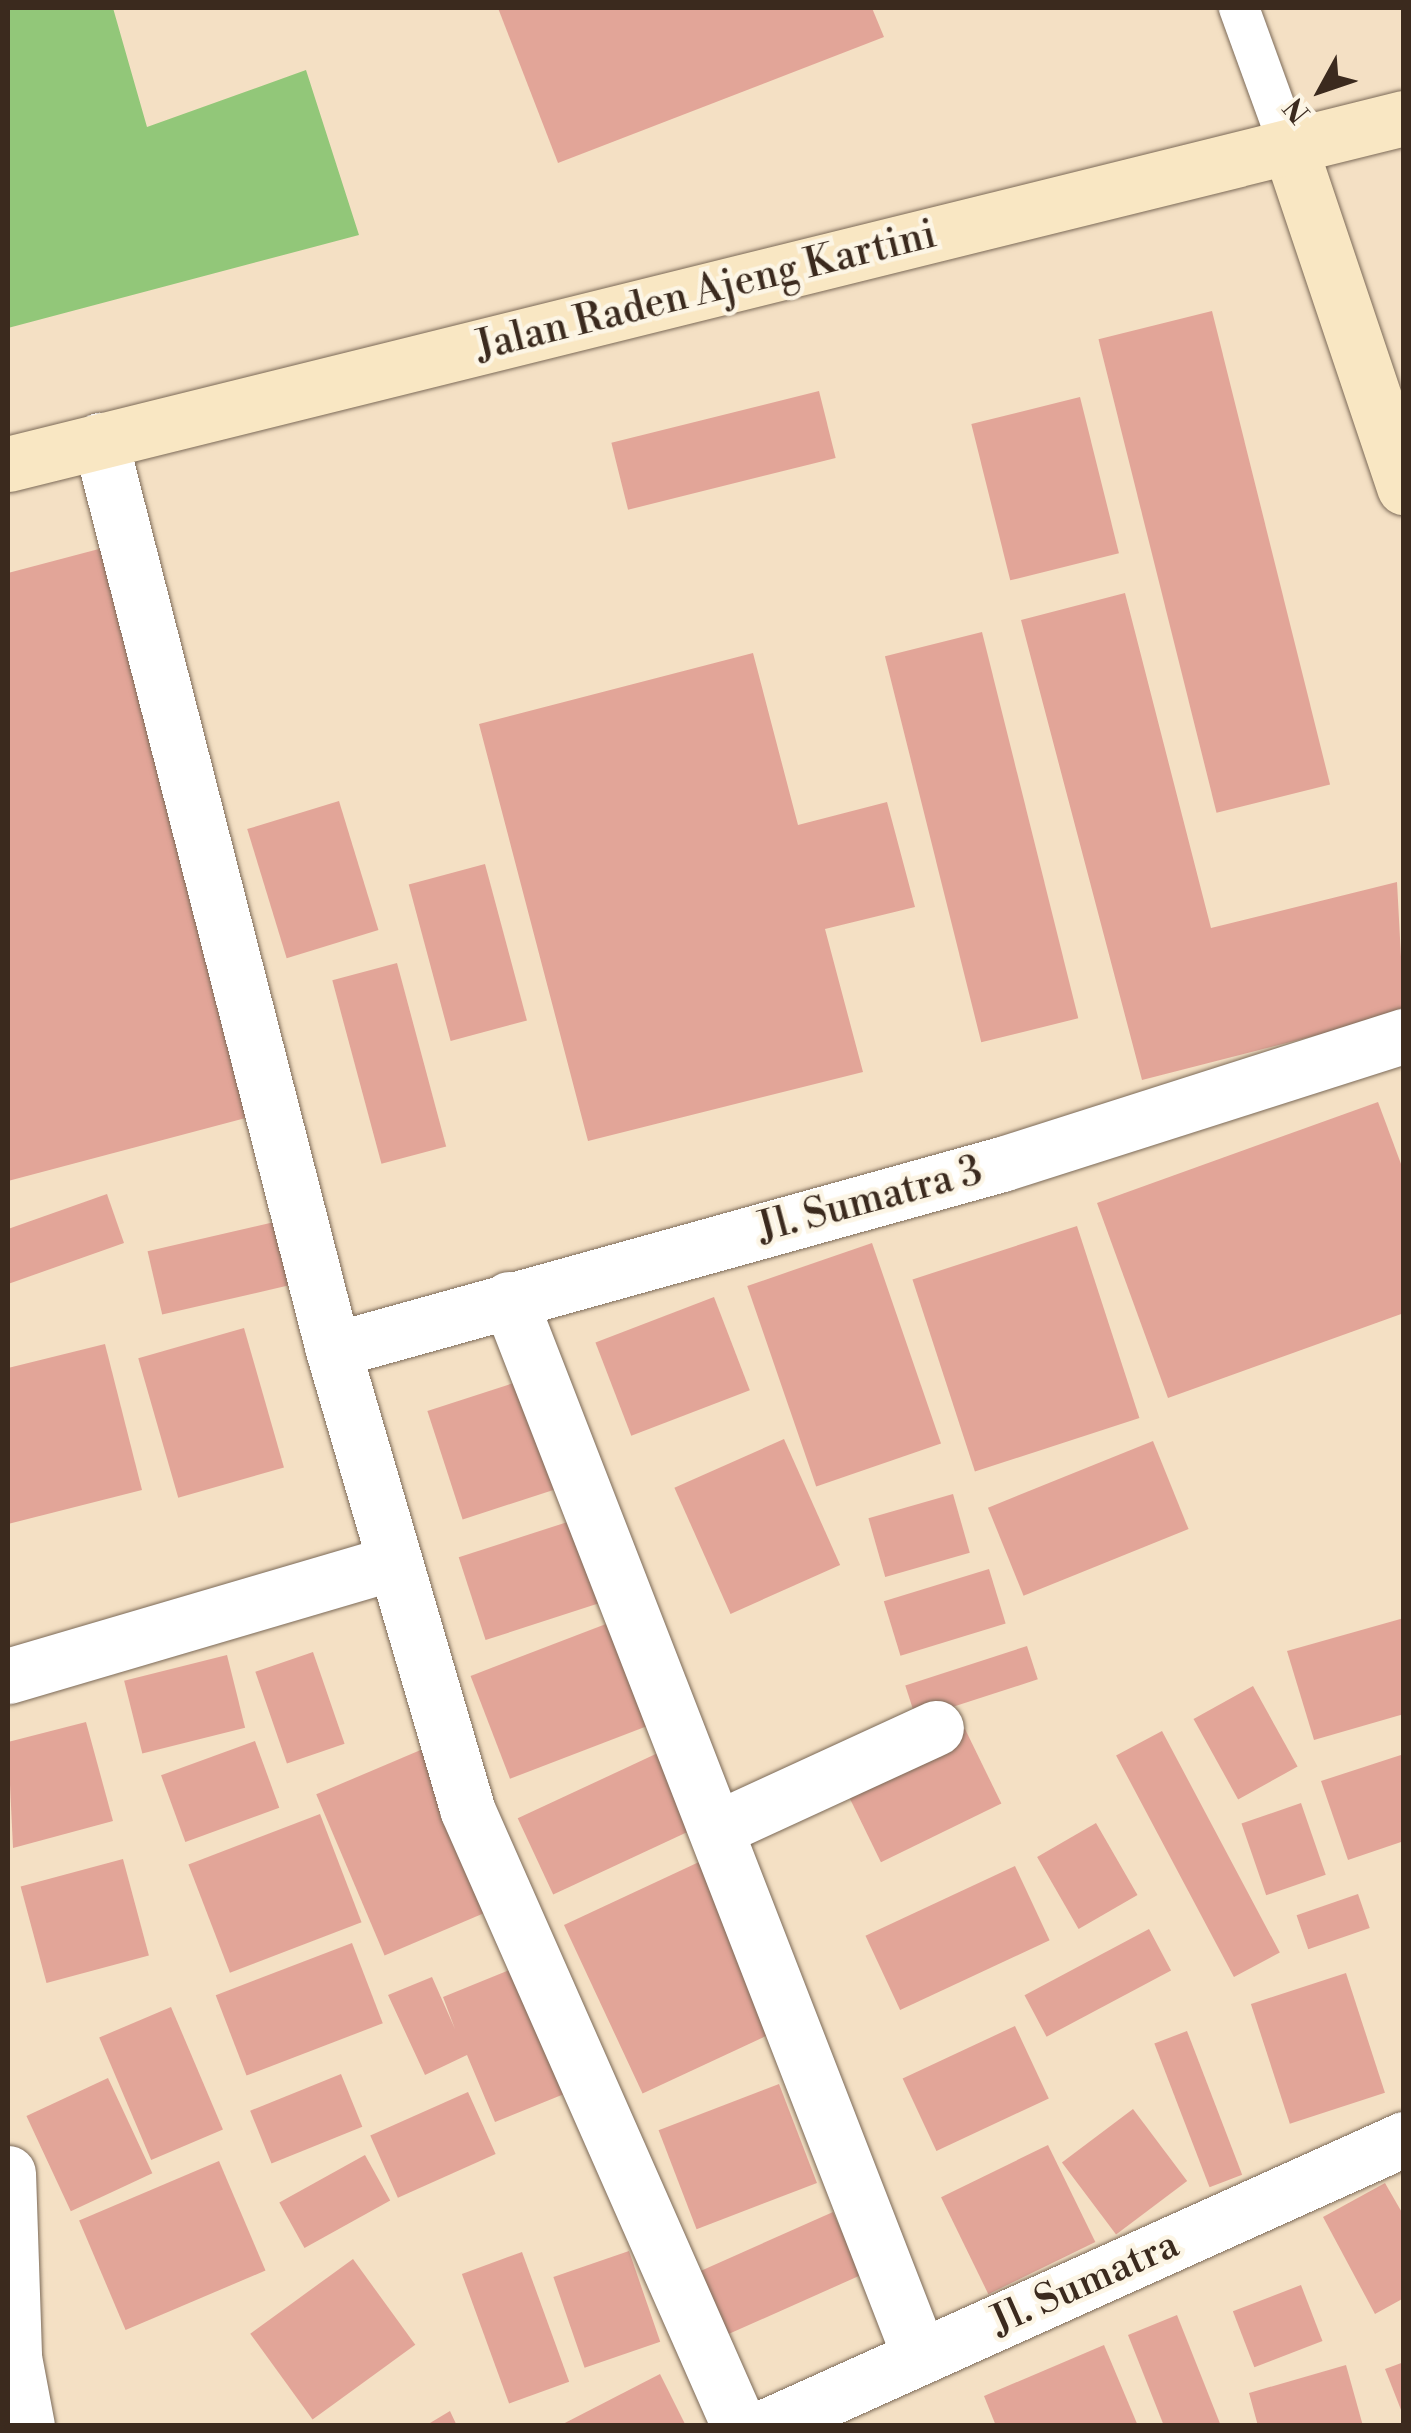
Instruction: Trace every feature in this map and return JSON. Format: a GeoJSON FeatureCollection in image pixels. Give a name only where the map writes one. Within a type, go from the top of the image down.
{"type":"FeatureCollection","features":[{"type":"Feature","properties":{"kind":"main road","name":"Jalan Raden Ajeng Kartini"},"geometry":{"type":"LineString","coordinates":[[8,464],[1404,118]]}},
{"type":"Feature","properties":{"kind":"main road"},"geometry":{"type":"LineString","coordinates":[[1290,148],[1404,487]]}},
{"type":"Feature","properties":{"kind":"street"},"geometry":{"type":"LineString","coordinates":[[100,440],[391,1563],[488,1864],[739,2426]]}},
{"type":"Feature","properties":{"kind":"street","name":"Jl. Sumatra 3"},"geometry":{"type":"LineString","coordinates":[[333,1350],[1002,1164],[1404,1036]]}},
{"type":"Feature","properties":{"kind":"street"},"geometry":{"type":"LineString","coordinates":[[509,1299],[920,2357]]}},
{"type":"Feature","properties":{"kind":"street"},"geometry":{"type":"LineString","coordinates":[[8,1676],[391,1563]]}},
{"type":"Feature","properties":{"kind":"street"},"geometry":{"type":"LineString","coordinates":[[716,1829],[936,1728]]}},
{"type":"Feature","properties":{"kind":"street","name":"Jl. Sumatra"},"geometry":{"type":"LineString","coordinates":[[767,2426],[847,2409],[920,2357],[1404,2139]]}},
{"type":"Feature","properties":{"kind":"street"},"geometry":{"type":"LineString","coordinates":[[8,2173],[14,2358],[27,2426]]}},
{"type":"Feature","properties":{"kind":"lane"},"geometry":{"type":"LineString","coordinates":[[1239,8],[1290,148]]}},
{"type":"Feature","properties":{"kind":"green space"},"geometry":{"type":"Polygon","coordinates":[[[8,8],[113,8],[147,127],[306,70],[359,235],[8,328],[8,8]]]}},
{"type":"Feature","properties":{"kind":"building"},"geometry":{"type":"Polygon","coordinates":[[[498,8],[872,8],[884,37],[558,163],[498,8]]]}},
{"type":"Feature","properties":{"kind":"building"},"geometry":{"type":"Polygon","coordinates":[[[1212,311],[1330,785],[1217,813],[1098,339],[1212,311]]]}},
{"type":"Feature","properties":{"kind":"building"},"geometry":{"type":"Polygon","coordinates":[[[819,391],[836,458],[628,510],[611,443],[819,391]]]}},
{"type":"Feature","properties":{"kind":"building"},"geometry":{"type":"Polygon","coordinates":[[[1080,397],[1119,553],[1010,580],[971,424],[1080,397]]]}},
{"type":"Feature","properties":{"kind":"building"},"geometry":{"type":"Polygon","coordinates":[[[114,545],[268,1112],[8,1181],[8,573],[114,545]]]}},
{"type":"Feature","properties":{"kind":"building"},"geometry":{"type":"Polygon","coordinates":[[[1125,593],[1211,928],[1397,882],[1404,1013],[1142,1080],[1021,620],[1125,593]]]}},
{"type":"Feature","properties":{"kind":"building"},"geometry":{"type":"Polygon","coordinates":[[[982,632],[1078,1018],[981,1042],[885,656],[982,632]]]}},
{"type":"Feature","properties":{"kind":"building"},"geometry":{"type":"Polygon","coordinates":[[[753,653],[798,825],[887,802],[915,907],[825,929],[863,1072],[588,1141],[479,724],[753,653]]]}},
{"type":"Feature","properties":{"kind":"building"},"geometry":{"type":"Polygon","coordinates":[[[339,801],[378,930],[287,958],[247,829],[339,801]]]}},
{"type":"Feature","properties":{"kind":"building"},"geometry":{"type":"Polygon","coordinates":[[[485,864],[527,1020],[451,1041],[409,884],[485,864]]]}},
{"type":"Feature","properties":{"kind":"building"},"geometry":{"type":"Polygon","coordinates":[[[397,963],[446,1147],[381,1164],[332,980],[397,963]]]}},
{"type":"Feature","properties":{"kind":"building"},"geometry":{"type":"Polygon","coordinates":[[[1378,1102],[1404,1172],[1404,1313],[1168,1398],[1097,1203],[1378,1102]]]}},
{"type":"Feature","properties":{"kind":"building"},"geometry":{"type":"Polygon","coordinates":[[[107,1194],[124,1243],[8,1284],[8,1229],[107,1194]]]}},
{"type":"Feature","properties":{"kind":"building"},"geometry":{"type":"Polygon","coordinates":[[[283,1220],[298,1283],[162,1315],[148,1251],[283,1220]]]}},
{"type":"Feature","properties":{"kind":"building"},"geometry":{"type":"Polygon","coordinates":[[[1077,1226],[1139,1418],[975,1472],[912,1279],[1077,1226]]]}},
{"type":"Feature","properties":{"kind":"building"},"geometry":{"type":"Polygon","coordinates":[[[872,1243],[941,1443],[816,1486],[747,1286],[872,1243]]]}},
{"type":"Feature","properties":{"kind":"building"},"geometry":{"type":"Polygon","coordinates":[[[714,1297],[750,1390],[631,1436],[595,1343],[714,1297]]]}},
{"type":"Feature","properties":{"kind":"building"},"geometry":{"type":"Polygon","coordinates":[[[244,1328],[284,1467],[178,1498],[138,1358],[244,1328]]]}},
{"type":"Feature","properties":{"kind":"building"},"geometry":{"type":"Polygon","coordinates":[[[105,1344],[142,1490],[8,1524],[8,1368],[105,1344]]]}},
{"type":"Feature","properties":{"kind":"building"},"geometry":{"type":"Polygon","coordinates":[[[532,1377],[567,1485],[463,1519],[427,1411],[532,1377]]]}},
{"type":"Feature","properties":{"kind":"building"},"geometry":{"type":"Polygon","coordinates":[[[784,1439],[840,1565],[731,1614],[674,1488],[784,1439]]]}},
{"type":"Feature","properties":{"kind":"building"},"geometry":{"type":"Polygon","coordinates":[[[1153,1441],[1189,1529],[1024,1596],[988,1508],[1153,1441]]]}},
{"type":"Feature","properties":{"kind":"building"},"geometry":{"type":"Polygon","coordinates":[[[953,1494],[970,1553],[885,1577],[868,1518],[953,1494]]]}},
{"type":"Feature","properties":{"kind":"building"},"geometry":{"type":"Polygon","coordinates":[[[589,1515],[616,1598],[486,1640],[459,1557],[589,1515]]]}},
{"type":"Feature","properties":{"kind":"building"},"geometry":{"type":"Polygon","coordinates":[[[989,1569],[1006,1624],[900,1656],[884,1601],[989,1569]]]}},
{"type":"Feature","properties":{"kind":"building"},"geometry":{"type":"Polygon","coordinates":[[[1404,1618],[1404,1714],[1314,1740],[1287,1651],[1404,1618]]]}},
{"type":"Feature","properties":{"kind":"building"},"geometry":{"type":"Polygon","coordinates":[[[619,1619],[658,1722],[510,1779],[471,1676],[619,1619]]]}},
{"type":"Feature","properties":{"kind":"building"},"geometry":{"type":"Polygon","coordinates":[[[1027,1646],[1038,1679],[916,1719],[905,1686],[1027,1646]]]}},
{"type":"Feature","properties":{"kind":"building"},"geometry":{"type":"Polygon","coordinates":[[[313,1652],[345,1744],[287,1764],[255,1672],[313,1652]]]}},
{"type":"Feature","properties":{"kind":"building"},"geometry":{"type":"Polygon","coordinates":[[[227,1655],[245,1728],[142,1753],[124,1681],[227,1655]]]}},
{"type":"Feature","properties":{"kind":"building"},"geometry":{"type":"Polygon","coordinates":[[[1253,1686],[1298,1766],[1238,1799],[1194,1719],[1253,1686]]]}},
{"type":"Feature","properties":{"kind":"building"},"geometry":{"type":"Polygon","coordinates":[[[86,1722],[113,1821],[13,1848],[8,1742],[86,1722]]]}},
{"type":"Feature","properties":{"kind":"building"},"geometry":{"type":"Polygon","coordinates":[[[965,1729],[1001,1804],[881,1862],[845,1788],[965,1729]]]}},
{"type":"Feature","properties":{"kind":"building"},"geometry":{"type":"Polygon","coordinates":[[[1162,1731],[1280,1953],[1234,1977],[1116,1755],[1162,1731]]]}},
{"type":"Feature","properties":{"kind":"building"},"geometry":{"type":"Polygon","coordinates":[[[255,1741],[279,1808],[185,1842],[161,1775],[255,1741]]]}},
{"type":"Feature","properties":{"kind":"building"},"geometry":{"type":"Polygon","coordinates":[[[423,1749],[491,1910],[385,1955],[316,1794],[423,1749]]]}},
{"type":"Feature","properties":{"kind":"building"},"geometry":{"type":"Polygon","coordinates":[[[660,1752],[695,1828],[553,1894],[518,1818],[660,1752]]]}},
{"type":"Feature","properties":{"kind":"building"},"geometry":{"type":"Polygon","coordinates":[[[1404,1754],[1404,1841],[1348,1860],[1321,1781],[1404,1754]]]}},
{"type":"Feature","properties":{"kind":"building"},"geometry":{"type":"Polygon","coordinates":[[[1301,1803],[1326,1875],[1266,1895],[1241,1824],[1301,1803]]]}},
{"type":"Feature","properties":{"kind":"building"},"geometry":{"type":"Polygon","coordinates":[[[320,1814],[362,1922],[230,1973],[188,1865],[320,1814]]]}},
{"type":"Feature","properties":{"kind":"building"},"geometry":{"type":"Polygon","coordinates":[[[1096,1823],[1138,1895],[1079,1929],[1037,1857],[1096,1823]]]}},
{"type":"Feature","properties":{"kind":"building"},"geometry":{"type":"Polygon","coordinates":[[[123,1859],[149,1956],[46,1983],[21,1886],[123,1859]]]}},
{"type":"Feature","properties":{"kind":"building"},"geometry":{"type":"Polygon","coordinates":[[[699,1862],[778,2031],[643,2094],[564,1925],[699,1862]]]}},
{"type":"Feature","properties":{"kind":"building"},"geometry":{"type":"Polygon","coordinates":[[[1015,1866],[1050,1940],[900,2010],[865,1936],[1015,1866]]]}},
{"type":"Feature","properties":{"kind":"building"},"geometry":{"type":"Polygon","coordinates":[[[1358,1894],[1370,1928],[1308,1949],[1297,1915],[1358,1894]]]}},
{"type":"Feature","properties":{"kind":"building"},"geometry":{"type":"Polygon","coordinates":[[[1149,1929],[1171,1970],[1047,2037],[1025,1995],[1149,1929]]]}},
{"type":"Feature","properties":{"kind":"building"},"geometry":{"type":"Polygon","coordinates":[[[352,1943],[383,2023],[247,2076],[216,1995],[352,1943]]]}},
{"type":"Feature","properties":{"kind":"building"},"geometry":{"type":"Polygon","coordinates":[[[522,1965],[574,2090],[495,2122],[467,2055],[425,2075],[388,1995],[432,1977],[455,2029],[443,1997],[522,1965]]]}},
{"type":"Feature","properties":{"kind":"building"},"geometry":{"type":"Polygon","coordinates":[[[1346,1973],[1385,2093],[1290,2124],[1251,2004],[1346,1973]]]}},
{"type":"Feature","properties":{"kind":"building"},"geometry":{"type":"Polygon","coordinates":[[[171,2007],[223,2129],[151,2160],[99,2037],[171,2007]]]}},
{"type":"Feature","properties":{"kind":"building"},"geometry":{"type":"Polygon","coordinates":[[[1015,2026],[1049,2099],[936,2151],[903,2078],[1015,2026]]]}},
{"type":"Feature","properties":{"kind":"building"},"geometry":{"type":"Polygon","coordinates":[[[1187,2031],[1242,2175],[1210,2187],[1154,2044],[1187,2031]]]}},
{"type":"Feature","properties":{"kind":"building"},"geometry":{"type":"Polygon","coordinates":[[[341,2074],[362,2127],[271,2164],[250,2111],[341,2074]]]}},
{"type":"Feature","properties":{"kind":"building"},"geometry":{"type":"Polygon","coordinates":[[[108,2078],[152,2173],[71,2211],[26,2116],[108,2078]]]}},
{"type":"Feature","properties":{"kind":"building"},"geometry":{"type":"Polygon","coordinates":[[[779,2084],[817,2183],[697,2229],[659,2130],[779,2084]]]}},
{"type":"Feature","properties":{"kind":"building"},"geometry":{"type":"Polygon","coordinates":[[[468,2092],[496,2154],[398,2198],[370,2136],[468,2092]]]}},
{"type":"Feature","properties":{"kind":"building"},"geometry":{"type":"Polygon","coordinates":[[[1133,2109],[1187,2181],[1116,2234],[1062,2163],[1133,2109]]]}},
{"type":"Feature","properties":{"kind":"building"},"geometry":{"type":"Polygon","coordinates":[[[1048,2145],[1095,2242],[988,2294],[941,2197],[1048,2145]]]}},
{"type":"Feature","properties":{"kind":"building"},"geometry":{"type":"Polygon","coordinates":[[[365,2155],[390,2200],[304,2248],[279,2203],[365,2155]]]}},
{"type":"Feature","properties":{"kind":"building"},"geometry":{"type":"Polygon","coordinates":[[[219,2161],[265,2271],[126,2330],[79,2220],[219,2161]]]}},
{"type":"Feature","properties":{"kind":"building"},"geometry":{"type":"Polygon","coordinates":[[[1385,2183],[1404,2216],[1404,2298],[1375,2314],[1323,2217],[1385,2183]]]}},
{"type":"Feature","properties":{"kind":"building"},"geometry":{"type":"Polygon","coordinates":[[[833,2212],[861,2275],[729,2334],[701,2271],[833,2212]]]}},
{"type":"Feature","properties":{"kind":"building"},"geometry":{"type":"Polygon","coordinates":[[[629,2251],[660,2342],[585,2368],[553,2277],[629,2251]]]}},
{"type":"Feature","properties":{"kind":"building"},"geometry":{"type":"Polygon","coordinates":[[[522,2252],[569,2382],[509,2404],[462,2274],[522,2252]]]}},
{"type":"Feature","properties":{"kind":"building"},"geometry":{"type":"Polygon","coordinates":[[[353,2259],[415,2345],[313,2419],[250,2334],[353,2259]]]}},
{"type":"Feature","properties":{"kind":"building"},"geometry":{"type":"Polygon","coordinates":[[[1301,2285],[1323,2341],[1254,2367],[1233,2311],[1301,2285]]]}},
{"type":"Feature","properties":{"kind":"building"},"geometry":{"type":"Polygon","coordinates":[[[1177,2315],[1221,2426],[1164,2426],[1128,2335],[1177,2315]]]}},
{"type":"Feature","properties":{"kind":"building"},"geometry":{"type":"Polygon","coordinates":[[[1104,2345],[1138,2426],[996,2426],[984,2396],[1104,2345]]]}},
{"type":"Feature","properties":{"kind":"building"},"geometry":{"type":"Polygon","coordinates":[[[1404,2362],[1404,2415],[1403,2415],[1385,2369],[1404,2362]]]}},
{"type":"Feature","properties":{"kind":"building"},"geometry":{"type":"Polygon","coordinates":[[[1346,2365],[1363,2426],[1258,2426],[1249,2393],[1346,2365]]]}},
{"type":"Feature","properties":{"kind":"building"},"geometry":{"type":"Polygon","coordinates":[[[660,2374],[686,2426],[559,2426],[660,2374]]]}},
{"type":"Feature","properties":{"kind":"building"},"geometry":{"type":"Polygon","coordinates":[[[450,2411],[457,2426],[425,2426],[450,2411]]]}}]}
